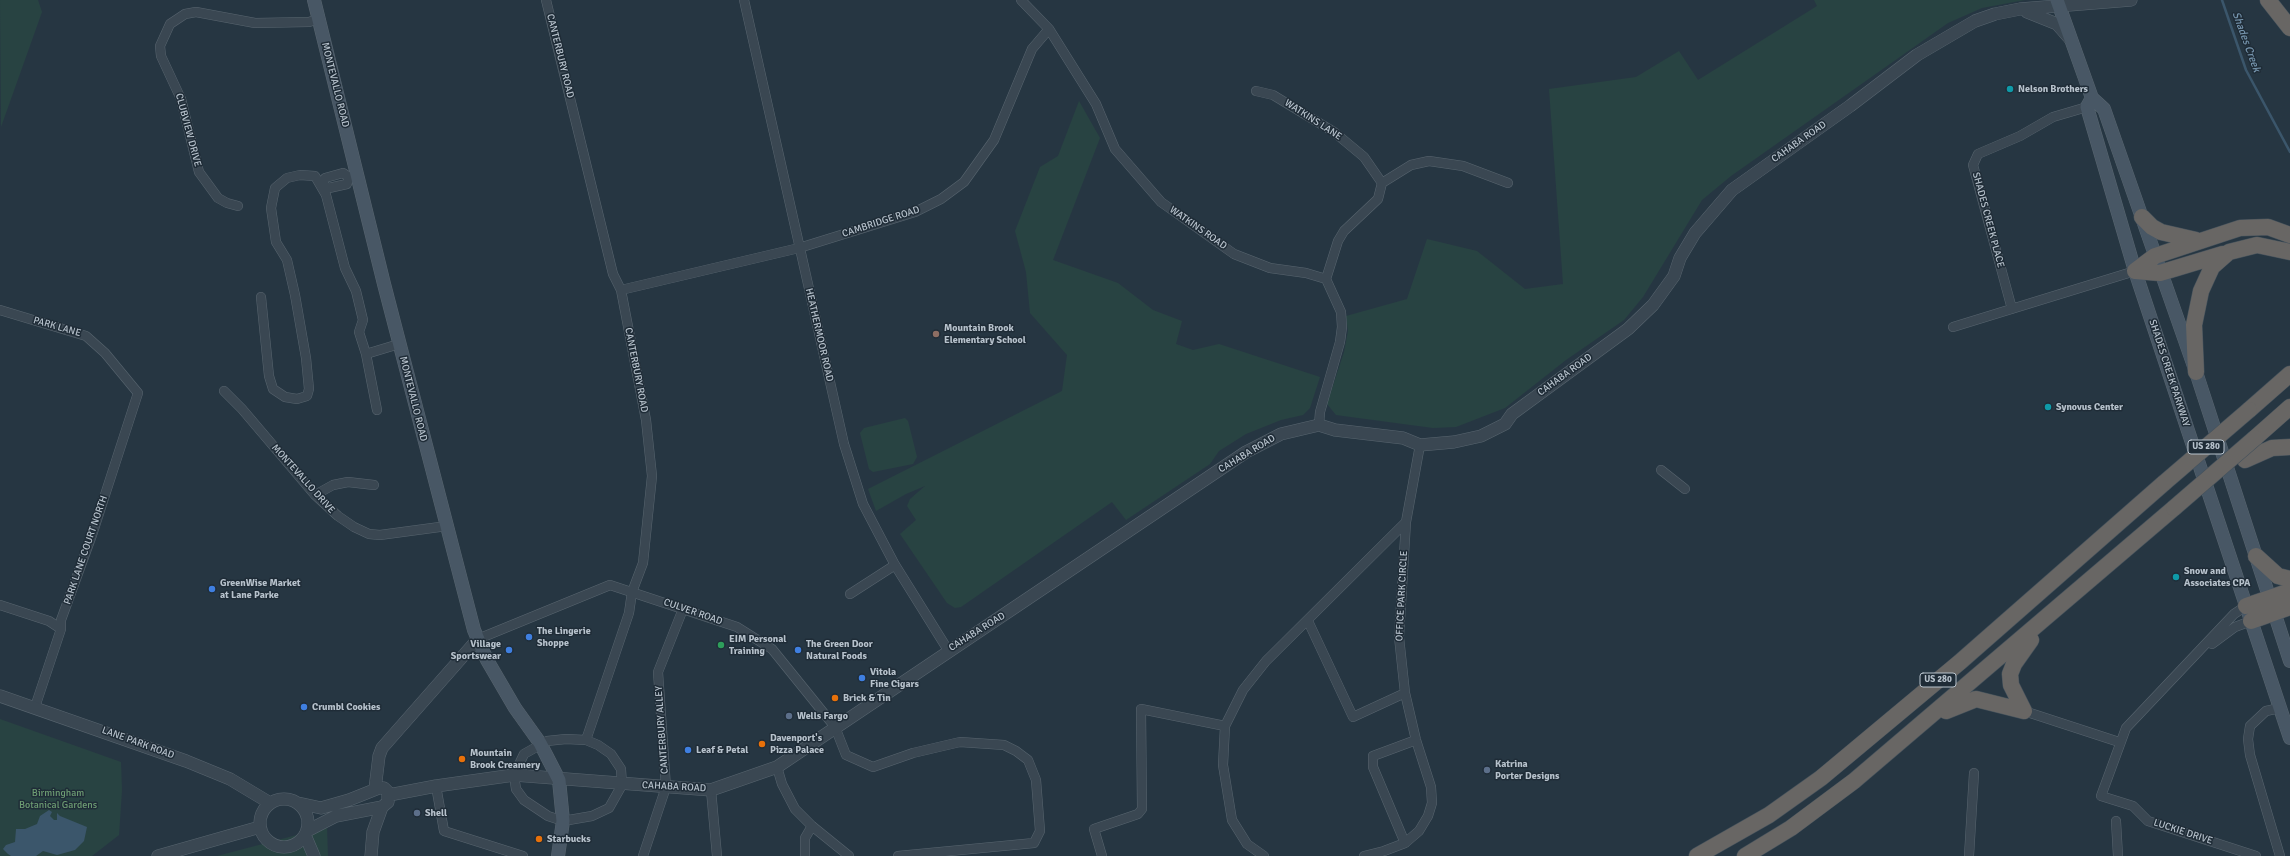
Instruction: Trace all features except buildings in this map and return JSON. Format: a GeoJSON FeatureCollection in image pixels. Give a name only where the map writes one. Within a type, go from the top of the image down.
{"type":"FeatureCollection","features":[{"type":"Feature","properties":{"kind":"highway"},"geometry":{"type":"LineString","coordinates":[[2268,0],[2290,28]]}},
{"type":"Feature","properties":{"kind":"highway"},"geometry":{"type":"LineString","coordinates":[[2142,217],[2152,227],[2161,232],[2198,241]]}},
{"type":"Feature","properties":{"kind":"highway"},"geometry":{"type":"LineString","coordinates":[[2135,271],[2155,256],[2240,228],[2258,226],[2268,227],[2290,235]]}},
{"type":"Feature","properties":{"kind":"highway"},"geometry":{"type":"LineString","coordinates":[[2135,271],[2160,272],[2257,245],[2290,252]]}},
{"type":"Feature","properties":{"kind":"highway"},"geometry":{"type":"LineString","coordinates":[[2196,372],[2194,325],[2201,291],[2212,267],[2229,252]]}},
{"type":"Feature","properties":{"kind":"highway"},"geometry":{"type":"LineString","coordinates":[[2277,386],[2290,369]]}},
{"type":"Feature","properties":{"kind":"highway","name":"US 280"},"geometry":{"type":"LineString","coordinates":[[1697,856],[1769,815],[1821,778],[1960,662],[2290,374]]}},
{"type":"Feature","properties":{"kind":"highway","name":"US 280"},"geometry":{"type":"LineString","coordinates":[[1745,856],[1791,828],[1824,804],[1930,718],[2074,594],[2105,581],[2255,438],[2290,407]]}},
{"type":"Feature","properties":{"kind":"highway"},"geometry":{"type":"LineString","coordinates":[[2176,513],[2245,460],[2272,448],[2290,447]]}},
{"type":"Feature","properties":{"kind":"highway"},"geometry":{"type":"LineString","coordinates":[[2256,556],[2278,576],[2290,579]]}},
{"type":"Feature","properties":{"kind":"highway"},"geometry":{"type":"LineString","coordinates":[[2251,621],[2290,591]]}},
{"type":"Feature","properties":{"kind":"highway"},"geometry":{"type":"LineString","coordinates":[[2246,606],[2290,608]]}},
{"type":"Feature","properties":{"kind":"highway"},"geometry":{"type":"LineString","coordinates":[[2024,711],[2011,685],[2010,674],[2014,664],[2049,617]]}},
{"type":"Feature","properties":{"kind":"highway"},"geometry":{"type":"LineString","coordinates":[[1930,718],[1976,699],[2024,711]]}},
{"type":"Feature","properties":{"kind":"main road","name":"MONTEVALLO ROAD"},"geometry":{"type":"LineString","coordinates":[[314,0],[353,176],[399,344],[471,620],[487,660],[515,708],[540,743],[559,780]]}},
{"type":"Feature","properties":{"kind":"main road","name":"SHADES CREEK PARKWAY"},"geometry":{"type":"LineString","coordinates":[[2058,3],[2072,41],[2135,271],[2290,738]]}},
{"type":"Feature","properties":{"kind":"main road","name":"SHADES CREEK PARKWAY"},"geometry":{"type":"LineString","coordinates":[[2089,103],[2104,109],[2196,372],[2290,661]]}},
{"type":"Feature","properties":{"kind":"main road"},"geometry":{"type":"LineString","coordinates":[[558,856],[563,821],[559,780]]}},
{"type":"Feature","properties":{"kind":"street","name":"CANTERBURY ROAD"},"geometry":{"type":"LineString","coordinates":[[546,0],[613,274],[621,290],[646,420],[652,476],[646,546],[643,563],[632,592],[629,613],[586,740]]}},
{"type":"Feature","properties":{"kind":"street","name":"HEATHERMOOR ROAD"},"geometry":{"type":"LineString","coordinates":[[744,0],[844,444],[863,504],[895,565],[948,650]]}},
{"type":"Feature","properties":{"kind":"street","name":"WATKINS ROAD"},"geometry":{"type":"LineString","coordinates":[[1021,0],[1049,29],[1096,104],[1114,150],[1160,202],[1234,254],[1270,268],[1306,272],[1326,279]]}},
{"type":"Feature","properties":{"kind":"street","name":"CAHABA ROAD"},"geometry":{"type":"LineString","coordinates":[[388,795],[436,786],[514,775],[622,785],[666,786],[711,790],[777,767],[948,650],[1038,593],[1246,452],[1281,434],[1319,426],[1335,430],[1403,438],[1420,444],[1454,442],[1481,436],[1505,424],[1512,414],[1628,329],[1653,305],[1674,276],[1680,258],[1696,234],[1732,190],[1850,106],[1917,55],[1975,21],[2020,9],[2058,3],[2131,0]]}},
{"type":"Feature","properties":{"kind":"street"},"geometry":{"type":"LineString","coordinates":[[2020,9],[2057,24],[2072,41]]}},
{"type":"Feature","properties":{"kind":"street","name":"CLUBVIEW DRIVE"},"geometry":{"type":"LineString","coordinates":[[238,206],[227,204],[218,198],[199,172],[181,99],[161,56],[160,46],[170,24],[185,14],[196,12],[255,23],[309,22],[318,19]]}},
{"type":"Feature","properties":{"kind":"street","name":"CAMBRIDGE ROAD"},"geometry":{"type":"LineString","coordinates":[[621,290],[799,248],[915,212],[941,199],[964,182],[994,140],[1032,48],[1049,29]]}},
{"type":"Feature","properties":{"kind":"street","name":"WATKINS LANE"},"geometry":{"type":"LineString","coordinates":[[1256,91],[1273,95],[1334,132],[1364,157],[1382,183]]}},
{"type":"Feature","properties":{"kind":"street","name":"SHADES CREEK PLACE"},"geometry":{"type":"LineString","coordinates":[[2012,309],[1973,165],[1978,154],[2020,136],[2053,117],[2089,103]]}},
{"type":"Feature","properties":{"kind":"street"},"geometry":{"type":"LineString","coordinates":[[1319,426],[1320,412],[1340,342],[1341,312],[1326,279],[1338,241],[1344,231],[1378,198],[1382,183],[1411,165],[1429,161],[1463,166],[1508,182]]}},
{"type":"Feature","properties":{"kind":"street"},"geometry":{"type":"LineString","coordinates":[[261,297],[269,376],[273,390],[285,397],[298,399],[307,396],[309,389],[306,358],[295,295],[287,260],[276,242],[271,208],[275,188],[287,178],[300,175],[315,176],[322,185],[345,268],[356,291],[363,320],[359,332],[366,354],[377,410]]}},
{"type":"Feature","properties":{"kind":"street"},"geometry":{"type":"LineString","coordinates":[[322,185],[329,188],[347,184],[353,176]]}},
{"type":"Feature","properties":{"kind":"street"},"geometry":{"type":"LineString","coordinates":[[1953,327],[2135,271]]}},
{"type":"Feature","properties":{"kind":"street","name":"PARK LANE"},"geometry":{"type":"LineString","coordinates":[[0,310],[86,336],[105,353],[138,393]]}},
{"type":"Feature","properties":{"kind":"street"},"geometry":{"type":"LineString","coordinates":[[366,354],[399,344]]}},
{"type":"Feature","properties":{"kind":"street","name":"MONTEVALLO DRIVE"},"geometry":{"type":"LineString","coordinates":[[224,391],[242,409],[315,495],[338,516],[369,534],[380,535],[447,526]]}},
{"type":"Feature","properties":{"kind":"street","name":"PARK LANE COURT NORTH"},"geometry":{"type":"LineString","coordinates":[[35,707],[61,629],[61,620],[92,535],[138,393]]}},
{"type":"Feature","properties":{"kind":"street","name":"OFFICE PARK CIRCLE"},"geometry":{"type":"LineString","coordinates":[[1364,856],[1384,851],[1405,843],[1418,831],[1428,816],[1432,803],[1431,787],[1416,740],[1405,693],[1399,637],[1406,522],[1420,444]]}},
{"type":"Feature","properties":{"kind":"street"},"geometry":{"type":"LineString","coordinates":[[1661,470],[1685,489]]}},
{"type":"Feature","properties":{"kind":"street"},"geometry":{"type":"LineString","coordinates":[[315,495],[333,485],[348,482],[374,485]]}},
{"type":"Feature","properties":{"kind":"street","name":"OFFICE PARK CIRCLE"},"geometry":{"type":"LineString","coordinates":[[1264,856],[1247,844],[1232,820],[1223,765],[1225,726],[1243,690],[1266,661],[1308,621],[1406,522]]}},
{"type":"Feature","properties":{"kind":"street"},"geometry":{"type":"LineString","coordinates":[[850,594],[895,565]]}},
{"type":"Feature","properties":{"kind":"street","name":"CULVER ROAD"},"geometry":{"type":"LineString","coordinates":[[376,789],[379,756],[382,748],[478,639],[610,585],[737,627],[772,649],[834,727],[846,755],[873,767],[913,753],[960,742],[1004,745],[1016,751],[1028,760],[1036,780],[1040,831],[1034,843],[898,856]]}},
{"type":"Feature","properties":{"kind":"street"},"geometry":{"type":"LineString","coordinates":[[0,605],[49,621],[61,629]]}},
{"type":"Feature","properties":{"kind":"street","name":"LUCKIE DRIVE"},"geometry":{"type":"LineString","coordinates":[[2246,606],[2234,614],[2126,728],[2119,742],[2101,796],[2133,806],[2148,820],[2256,856]]}},
{"type":"Feature","properties":{"kind":"street","name":"CANTERBURY ALLEY"},"geometry":{"type":"LineString","coordinates":[[643,856],[666,786],[658,672],[683,609]]}},
{"type":"Feature","properties":{"kind":"street"},"geometry":{"type":"LineString","coordinates":[[1308,621],[1353,717],[1405,693]]}},
{"type":"Feature","properties":{"kind":"street","name":"LUCKIE DRIVE"},"geometry":{"type":"LineString","coordinates":[[2196,655],[2235,627],[2251,621]]}},
{"type":"Feature","properties":{"kind":"street","name":"LANE PARK ROAD"},"geometry":{"type":"LineString","coordinates":[[0,696],[35,707],[216,773],[252,791],[270,803]]}},
{"type":"Feature","properties":{"kind":"street"},"geometry":{"type":"LineString","coordinates":[[2280,708],[2266,712],[2250,726],[2248,739],[2250,755],[2280,856]]}},
{"type":"Feature","properties":{"kind":"street"},"geometry":{"type":"LineString","coordinates":[[1102,856],[1094,829],[1138,814],[1142,809],[1141,709],[1225,726]]}},
{"type":"Feature","properties":{"kind":"street"},"geometry":{"type":"LineString","coordinates":[[2024,711],[2119,742]]}},
{"type":"Feature","properties":{"kind":"street"},"geometry":{"type":"LineString","coordinates":[[566,739],[586,740],[598,745],[611,754],[621,769],[622,785],[609,808],[592,816],[563,821],[548,816],[524,800],[516,789],[514,775],[524,754],[540,743],[566,739]]}},
{"type":"Feature","properties":{"kind":"street"},"geometry":{"type":"LineString","coordinates":[[1405,843],[1373,767],[1373,756],[1416,740]]}},
{"type":"Feature","properties":{"kind":"street"},"geometry":{"type":"LineString","coordinates":[[777,767],[782,784],[795,809],[812,826],[849,856]]}},
{"type":"Feature","properties":{"kind":"street"},"geometry":{"type":"LineString","coordinates":[[1969,856],[1974,773]]}},
{"type":"Feature","properties":{"kind":"street"},"geometry":{"type":"LineString","coordinates":[[436,786],[444,831],[523,856]]}},
{"type":"Feature","properties":{"kind":"street"},"geometry":{"type":"LineString","coordinates":[[280,847],[292,846],[306,833],[336,816],[382,807],[388,802],[388,795],[384,788],[376,789],[349,800],[321,808],[287,799],[270,803],[262,812],[260,827],[266,840],[280,847],[292,856]]}},
{"type":"Feature","properties":{"kind":"street"},"geometry":{"type":"LineString","coordinates":[[711,790],[717,856]]}},
{"type":"Feature","properties":{"kind":"street"},"geometry":{"type":"LineString","coordinates":[[298,803],[308,817],[306,833],[314,856]]}},
{"type":"Feature","properties":{"kind":"street"},"geometry":{"type":"LineString","coordinates":[[371,856],[373,832],[382,807]]}},
{"type":"Feature","properties":{"kind":"street"},"geometry":{"type":"LineString","coordinates":[[2116,821],[2118,856]]}},
{"type":"Feature","properties":{"kind":"street"},"geometry":{"type":"LineString","coordinates":[[805,856],[805,838],[812,826]]}},
{"type":"Feature","properties":{"kind":"street"},"geometry":{"type":"LineString","coordinates":[[158,856],[260,827]]}},
{"type":"Feature","properties":{"kind":"green space"},"geometry":{"type":"Polygon","coordinates":[[[0,0],[38,0],[42,12],[1,127],[0,0]]]}},
{"type":"Feature","properties":{"kind":"green space"},"geometry":{"type":"Polygon","coordinates":[[[1814,0],[2025,0],[1982,8],[1948,23],[1731,176],[1702,200],[1643,297],[1624,320],[1566,360],[1505,408],[1456,427],[1433,428],[1336,415],[1327,404],[1344,352],[1348,331],[1346,316],[1407,299],[1427,239],[1477,251],[1525,289],[1563,284],[1549,89],[1636,77],[1679,51],[1698,80],[1817,6],[1814,0]]]}},
{"type":"Feature","properties":{"kind":"green space"},"geometry":{"type":"Polygon","coordinates":[[[1079,101],[1100,138],[1053,260],[1118,283],[1153,310],[1182,321],[1176,344],[1193,350],[1219,344],[1320,377],[1310,408],[1303,415],[1281,420],[1246,434],[1219,451],[1210,464],[1126,520],[1112,502],[961,607],[955,608],[947,603],[900,534],[916,520],[907,506],[910,499],[925,486],[906,494],[876,511],[868,489],[1062,391],[1067,355],[1030,313],[1026,272],[1015,231],[1040,167],[1058,156],[1079,101]]]}},
{"type":"Feature","properties":{"kind":"green space"},"geometry":{"type":"Polygon","coordinates":[[[905,418],[908,421],[917,457],[913,464],[873,472],[869,469],[860,433],[864,428],[905,418]]]}},
{"type":"Feature","properties":{"kind":"green space","name":"Birmingham Botanical Gardens"},"geometry":{"type":"Polygon","coordinates":[[[0,719],[121,762],[122,790],[119,835],[92,856],[0,856],[0,719]]]}},
{"type":"Feature","properties":{"kind":"green space"},"geometry":{"type":"Polygon","coordinates":[[[327,827],[328,856],[217,856],[327,827]]]}},
{"type":"Feature","properties":{"kind":"water"},"geometry":{"type":"Polygon","coordinates":[[[49,810],[52,812],[50,816],[54,820],[57,820],[57,813],[60,816],[87,827],[84,841],[75,850],[57,855],[43,851],[36,856],[11,856],[3,849],[6,845],[15,842],[16,829],[25,829],[37,824],[40,816],[49,810]]]}},
{"type":"Feature","properties":{"kind":"waterway","name":"Shades Creek"},"geometry":{"type":"LineString","coordinates":[[2222,0],[2246,70],[2290,152]]}},
{"type":"Feature","properties":{"kind":"place","name":"Nelson Brothers"},"geometry":{"type":"Point","coordinates":[2010,89]}},
{"type":"Feature","properties":{"kind":"place","name":"Mountain Brook Elementary School"},"geometry":{"type":"Point","coordinates":[936,334]}},
{"type":"Feature","properties":{"kind":"place","name":"Synovus Center"},"geometry":{"type":"Point","coordinates":[2048,407]}},
{"type":"Feature","properties":{"kind":"place","name":"Snow and Associates CPA"},"geometry":{"type":"Point","coordinates":[2176,577]}},
{"type":"Feature","properties":{"kind":"place","name":"GreenWise Market at Lane Parke"},"geometry":{"type":"Point","coordinates":[212,589]}},
{"type":"Feature","properties":{"kind":"place","name":"The Lingerie Shoppe"},"geometry":{"type":"Point","coordinates":[529,637]}},
{"type":"Feature","properties":{"kind":"place","name":"EIM Personal Training"},"geometry":{"type":"Point","coordinates":[721,645]}},
{"type":"Feature","properties":{"kind":"place","name":"Village Sportswear"},"geometry":{"type":"Point","coordinates":[509,650]}},
{"type":"Feature","properties":{"kind":"place","name":"The Green Door Natural Foods"},"geometry":{"type":"Point","coordinates":[798,650]}},
{"type":"Feature","properties":{"kind":"place","name":"Vitola Fine Cigars"},"geometry":{"type":"Point","coordinates":[862,678]}},
{"type":"Feature","properties":{"kind":"place","name":"Brick & Tin"},"geometry":{"type":"Point","coordinates":[835,698]}},
{"type":"Feature","properties":{"kind":"place","name":"Crumbl Cookies"},"geometry":{"type":"Point","coordinates":[304,707]}},
{"type":"Feature","properties":{"kind":"place","name":"Wells Fargo"},"geometry":{"type":"Point","coordinates":[789,716]}},
{"type":"Feature","properties":{"kind":"place","name":"Davenport's Pizza Palace"},"geometry":{"type":"Point","coordinates":[762,744]}},
{"type":"Feature","properties":{"kind":"place","name":"Leaf & Petal"},"geometry":{"type":"Point","coordinates":[688,750]}},
{"type":"Feature","properties":{"kind":"place","name":"Mountain Brook Creamery"},"geometry":{"type":"Point","coordinates":[462,759]}},
{"type":"Feature","properties":{"kind":"place","name":"Katrina Porter Designs"},"geometry":{"type":"Point","coordinates":[1487,770]}},
{"type":"Feature","properties":{"kind":"place","name":"Shell"},"geometry":{"type":"Point","coordinates":[417,813]}},
{"type":"Feature","properties":{"kind":"place","name":"Starbucks"},"geometry":{"type":"Point","coordinates":[539,839]}}]}
